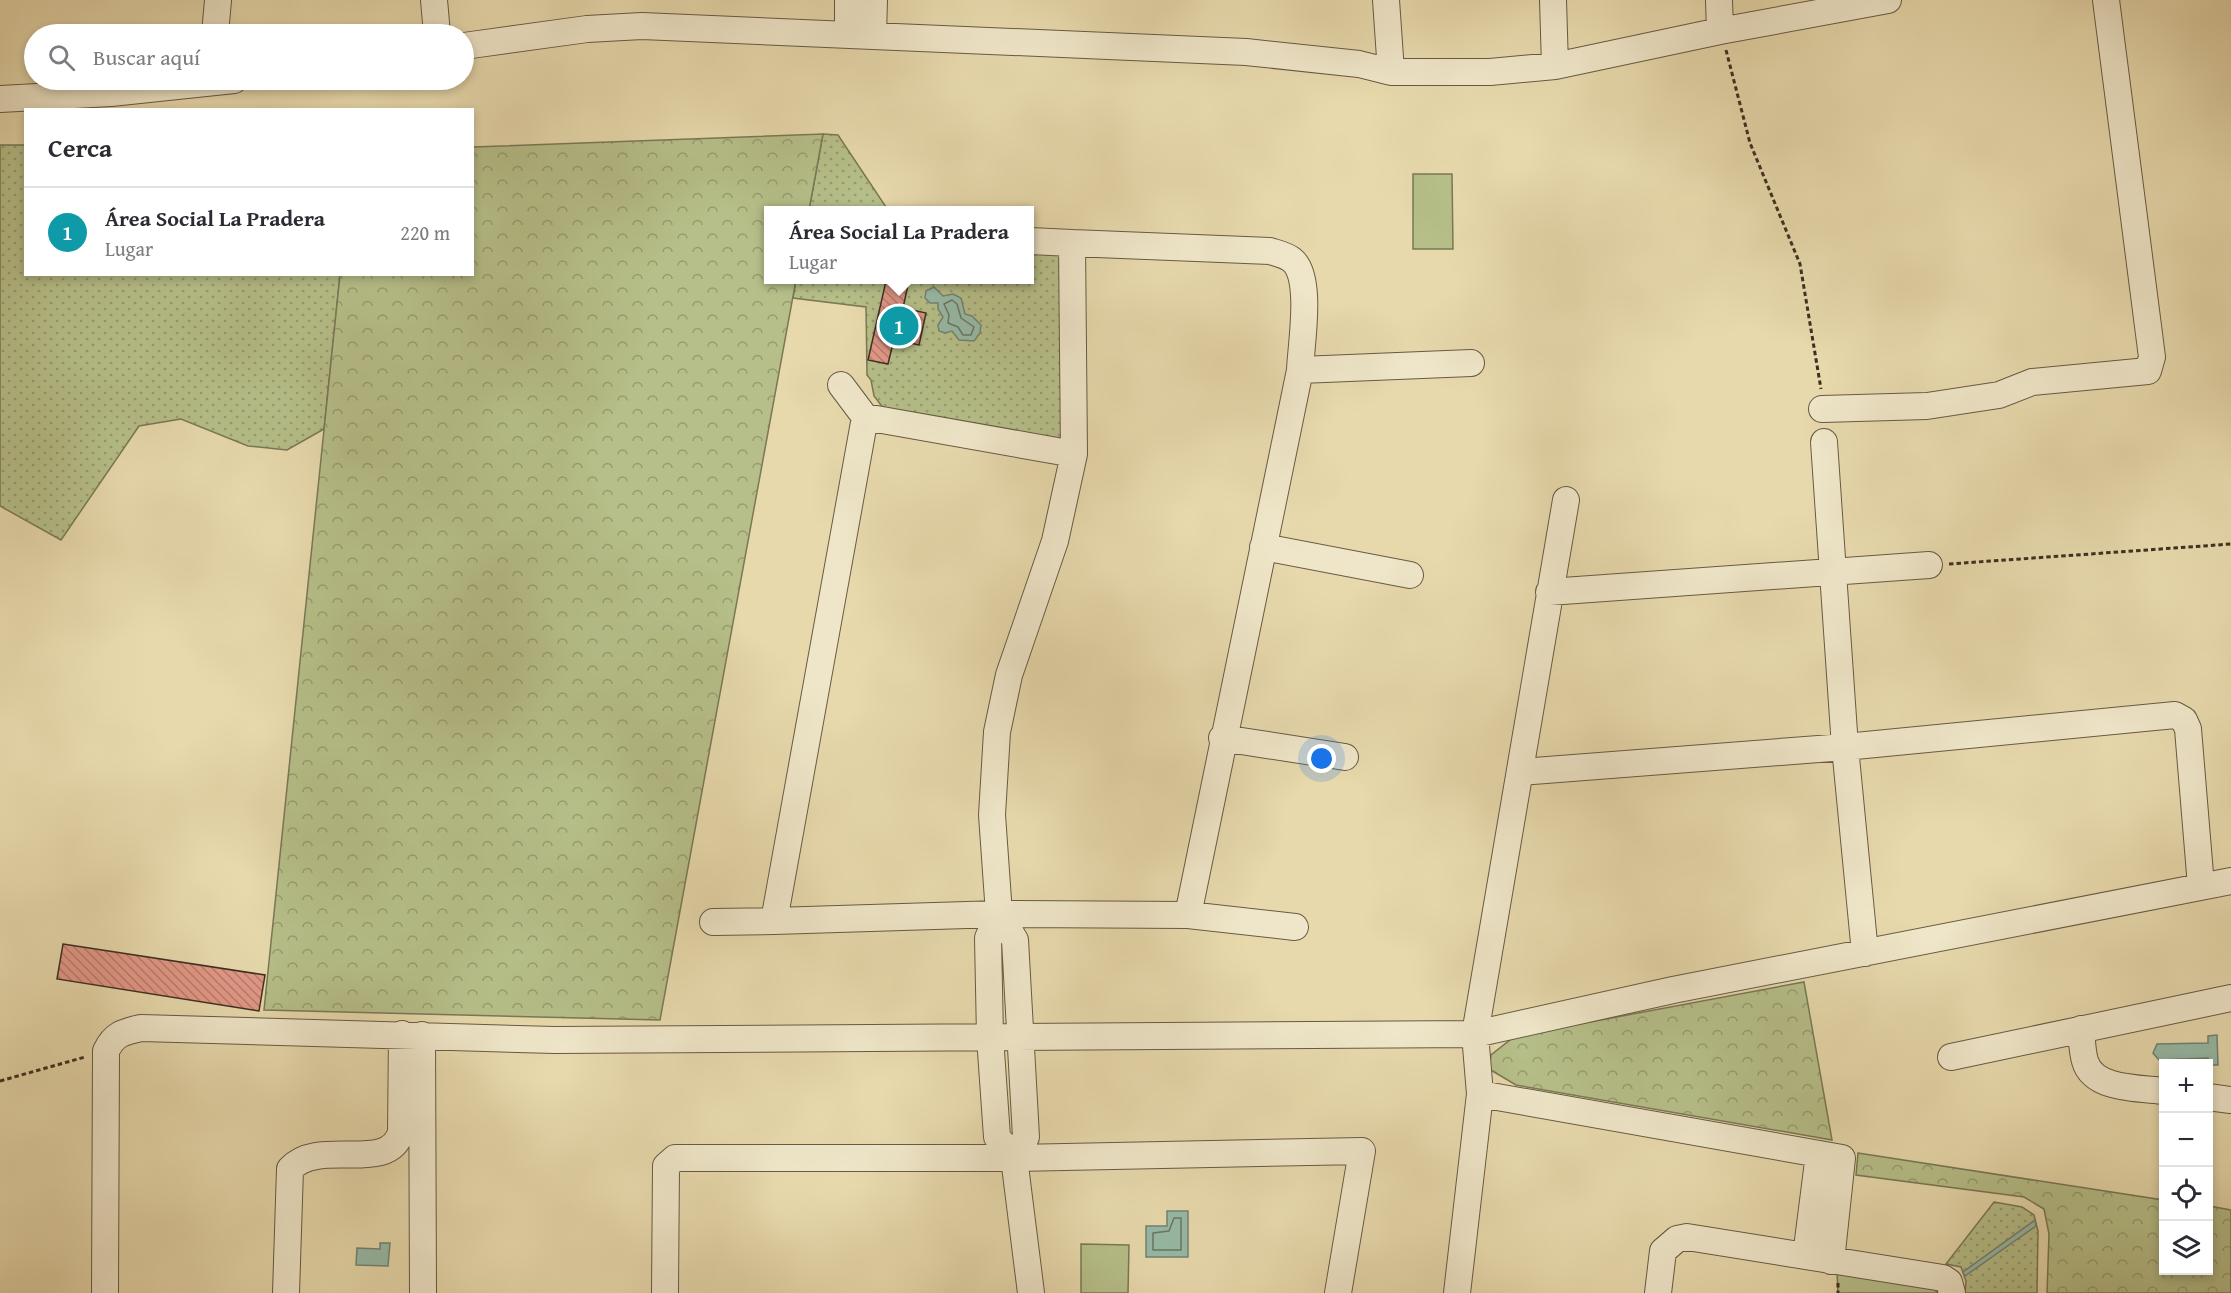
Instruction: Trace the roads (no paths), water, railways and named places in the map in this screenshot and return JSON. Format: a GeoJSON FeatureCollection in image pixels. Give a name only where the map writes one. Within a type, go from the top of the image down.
{"type":"FeatureCollection","features":[{"type":"Feature","properties":{"kind":"street"},"geometry":{"type":"LineString","coordinates":[[216,24],[218,0]]}},
{"type":"Feature","properties":{"kind":"street"},"geometry":{"type":"LineString","coordinates":[[434,0],[436,24]]}},
{"type":"Feature","properties":{"kind":"street"},"geometry":{"type":"LineString","coordinates":[[849,0],[861,34]]}},
{"type":"Feature","properties":{"kind":"street"},"geometry":{"type":"LineString","coordinates":[[861,34],[874,0]]}},
{"type":"Feature","properties":{"kind":"street"},"geometry":{"type":"LineString","coordinates":[[1386,0],[1391,72]]}},
{"type":"Feature","properties":{"kind":"street"},"geometry":{"type":"LineString","coordinates":[[1553,0],[1555,66]]}},
{"type":"Feature","properties":{"kind":"street"},"geometry":{"type":"LineString","coordinates":[[1719,0],[1720,31]]}},
{"type":"Feature","properties":{"kind":"street"},"geometry":{"type":"LineString","coordinates":[[474,45],[587,29],[642,26],[1246,52],[1359,64],[1391,72],[1490,72],[1555,66],[1720,31],[1888,0]]}},
{"type":"Feature","properties":{"kind":"street"},"geometry":{"type":"LineString","coordinates":[[1822,409],[1927,406],[1999,395],[2032,382],[2148,371],[2152,357],[2106,0]]}},
{"type":"Feature","properties":{"kind":"street"},"geometry":{"type":"LineString","coordinates":[[0,99],[138,90]]}},
{"type":"Feature","properties":{"kind":"street"},"geometry":{"type":"LineString","coordinates":[[1034,241],[1270,251],[1292,260],[1300,271],[1304,288],[1300,370],[1222,738],[1188,915]]}},
{"type":"Feature","properties":{"kind":"street"},"geometry":{"type":"LineString","coordinates":[[1014,1158],[1026,1137],[1015,940],[999,914],[992,815],[997,732],[1009,675],[1055,541],[1074,454],[1072,243]]}},
{"type":"Feature","properties":{"kind":"street"},"geometry":{"type":"LineString","coordinates":[[1300,370],[1471,363]]}},
{"type":"Feature","properties":{"kind":"street"},"geometry":{"type":"LineString","coordinates":[[841,385],[865,417],[1074,454]]}},
{"type":"Feature","properties":{"kind":"street"},"geometry":{"type":"LineString","coordinates":[[774,921],[865,417]]}},
{"type":"Feature","properties":{"kind":"street"},"geometry":{"type":"LineString","coordinates":[[1824,442],[1845,747],[1865,953]]}},
{"type":"Feature","properties":{"kind":"street"},"geometry":{"type":"LineString","coordinates":[[1457,1293],[1480,1094],[1475,1034],[1566,500]]}},
{"type":"Feature","properties":{"kind":"street"},"geometry":{"type":"LineString","coordinates":[[1263,547],[1410,575]]}},
{"type":"Feature","properties":{"kind":"street"},"geometry":{"type":"LineString","coordinates":[[1549,592],[1929,565]]}},
{"type":"Feature","properties":{"kind":"street"},"geometry":{"type":"LineString","coordinates":[[1520,772],[1845,747],[2175,715],[2184,720],[2188,729],[2201,886]]}},
{"type":"Feature","properties":{"kind":"street"},"geometry":{"type":"LineString","coordinates":[[1222,738],[1345,757]]}},
{"type":"Feature","properties":{"kind":"street"},"geometry":{"type":"LineString","coordinates":[[105,1293],[106,1051],[111,1040],[121,1032],[141,1028],[555,1040],[1021,1036],[1294,1037],[1475,1034],[1650,995],[2231,881]]}},
{"type":"Feature","properties":{"kind":"street"},"geometry":{"type":"LineString","coordinates":[[999,914],[988,938],[990,1037],[997,1137],[1014,1158],[1031,1293]]}},
{"type":"Feature","properties":{"kind":"street"},"geometry":{"type":"LineString","coordinates":[[713,922],[999,914],[1188,915],[1295,927]]}},
{"type":"Feature","properties":{"kind":"street"},"geometry":{"type":"LineString","coordinates":[[1951,1057],[2231,998]]}},
{"type":"Feature","properties":{"kind":"street"},"geometry":{"type":"LineString","coordinates":[[2081,1029],[2085,1064],[2095,1075],[2106,1083],[2159,1090]]}},
{"type":"Feature","properties":{"kind":"street"},"geometry":{"type":"LineString","coordinates":[[286,1293],[290,1169],[306,1156],[384,1152],[398,1143],[412,1035]]}},
{"type":"Feature","properties":{"kind":"street"},"geometry":{"type":"LineString","coordinates":[[412,1035],[423,1293]]}},
{"type":"Feature","properties":{"kind":"street"},"geometry":{"type":"LineString","coordinates":[[1480,1094],[1830,1156],[1818,1259]]}},
{"type":"Feature","properties":{"kind":"street"},"geometry":{"type":"LineString","coordinates":[[2213,1098],[2231,1100]]}},
{"type":"Feature","properties":{"kind":"street"},"geometry":{"type":"LineString","coordinates":[[665,1293],[666,1166],[675,1158],[1014,1158],[1362,1151],[1338,1293]]}},
{"type":"Feature","properties":{"kind":"street"},"geometry":{"type":"LineString","coordinates":[[1658,1293],[1663,1251],[1677,1239],[1687,1236],[1943,1278],[1949,1282],[1952,1293]]}},
{"type":"Feature","properties":{"kind":"water"},"geometry":{"type":"Polygon","coordinates":[[[934,287],[943,296],[953,294],[961,298],[965,314],[972,316],[981,325],[980,333],[974,341],[959,340],[952,331],[945,333],[939,331],[938,325],[943,317],[938,309],[938,303],[930,303],[925,298],[926,291],[934,287]]]}},
{"type":"Feature","properties":{"kind":"water"},"geometry":{"type":"Polygon","coordinates":[[[2217,1035],[2218,1065],[2213,1065],[2213,1059],[2208,1058],[2159,1060],[2153,1053],[2157,1044],[2208,1043],[2208,1036],[2217,1035]]]}},
{"type":"Feature","properties":{"kind":"water"},"geometry":{"type":"Polygon","coordinates":[[[1167,1211],[1188,1211],[1188,1257],[1146,1257],[1146,1226],[1167,1226],[1167,1211]]]}},
{"type":"Feature","properties":{"kind":"water"},"geometry":{"type":"Polygon","coordinates":[[[2035,1220],[2036,1226],[1965,1276],[1963,1272],[2035,1220]]]}},
{"type":"Feature","properties":{"kind":"water"},"geometry":{"type":"Polygon","coordinates":[[[380,1243],[390,1243],[388,1266],[356,1265],[357,1248],[380,1249],[380,1243]]]}},
{"type":"Feature","properties":{"kind":"place","name":"Área Social La Pradera"},"geometry":{"type":"Point","coordinates":[899,326]}}]}
